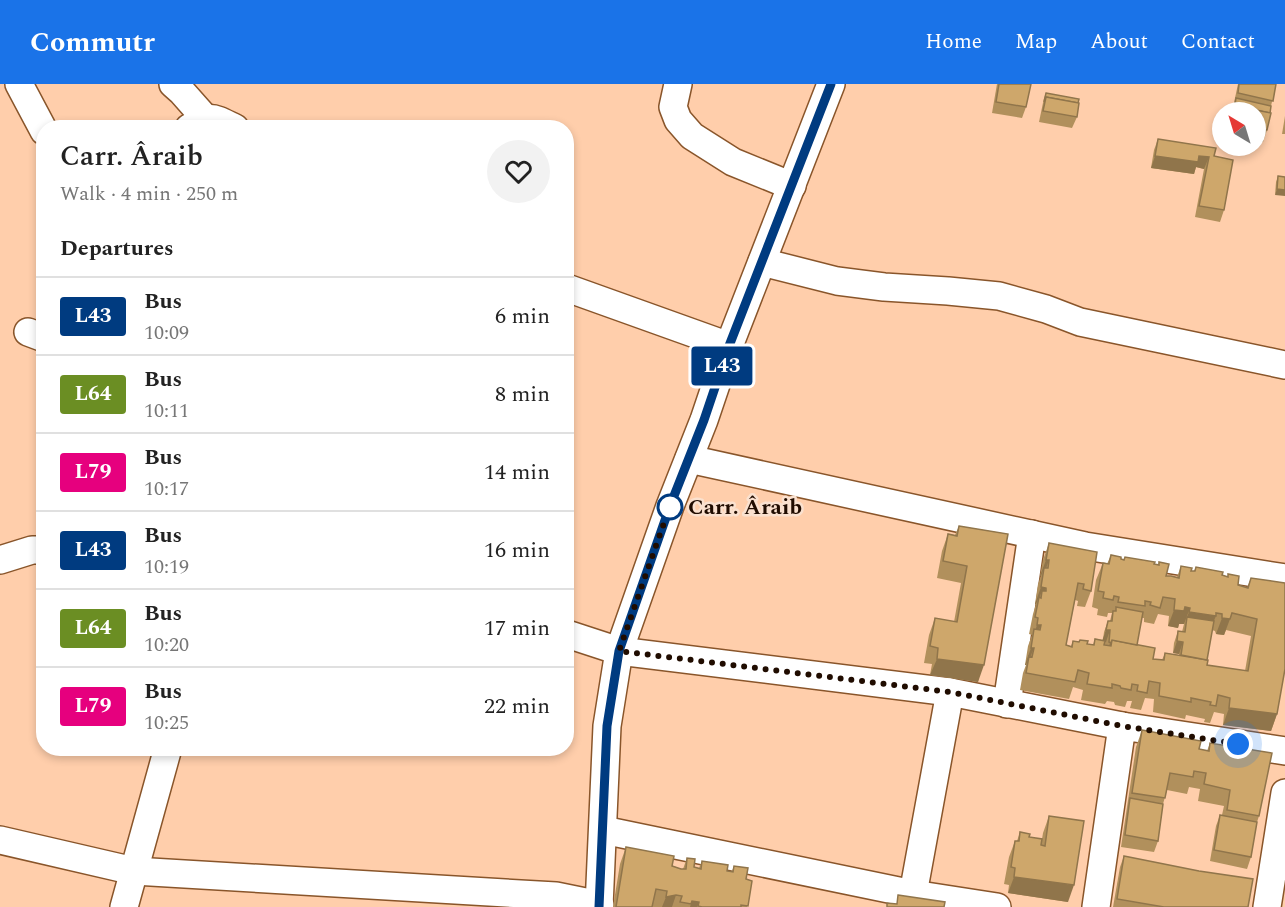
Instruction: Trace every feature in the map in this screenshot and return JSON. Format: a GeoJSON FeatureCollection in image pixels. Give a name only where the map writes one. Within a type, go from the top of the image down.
{"type":"FeatureCollection","features":[{"type":"Feature","properties":{"kind":"street"},"geometry":{"type":"LineString","coordinates":[[19,84],[38,120]]}},
{"type":"Feature","properties":{"kind":"street"},"geometry":{"type":"LineString","coordinates":[[173,84],[182,92],[196,120]]}},
{"type":"Feature","properties":{"kind":"street"},"geometry":{"type":"LineString","coordinates":[[678,84],[673,107],[678,120],[692,136],[732,162],[792,186]]}},
{"type":"Feature","properties":{"kind":"street"},"geometry":{"type":"LineString","coordinates":[[0,840],[134,871],[556,896],[599,906],[607,726],[619,651],[729,346],[831,84]]}},
{"type":"Feature","properties":{"kind":"street"},"geometry":{"type":"LineString","coordinates":[[762,262],[837,281],[999,296],[1046,309],[1080,322],[1285,365]]}},
{"type":"Feature","properties":{"kind":"street"},"geometry":{"type":"LineString","coordinates":[[574,291],[729,346]]}},
{"type":"Feature","properties":{"kind":"street"},"geometry":{"type":"LineString","coordinates":[[688,459],[1086,546],[1285,578]]}},
{"type":"Feature","properties":{"kind":"street"},"geometry":{"type":"LineString","coordinates":[[1007,704],[1032,534]]}},
{"type":"Feature","properties":{"kind":"street"},"geometry":{"type":"LineString","coordinates":[[0,560],[36,550]]}},
{"type":"Feature","properties":{"kind":"street"},"geometry":{"type":"LineString","coordinates":[[574,636],[619,651],[950,692],[1122,726],[1285,751]]}},
{"type":"Feature","properties":{"kind":"street"},"geometry":{"type":"LineString","coordinates":[[913,894],[950,692]]}},
{"type":"Feature","properties":{"kind":"street"},"geometry":{"type":"LineString","coordinates":[[1096,907],[1122,726]]}},
{"type":"Feature","properties":{"kind":"street"},"geometry":{"type":"LineString","coordinates":[[124,907],[166,756]]}},
{"type":"Feature","properties":{"kind":"street"},"geometry":{"type":"LineString","coordinates":[[1267,907],[1285,793]]}},
{"type":"Feature","properties":{"kind":"street"},"geometry":{"type":"LineString","coordinates":[[603,830],[913,894],[983,906]]}},
{"type":"Feature","properties":{"kind":"building"},"geometry":{"type":"Polygon","coordinates":[[[999,84],[1031,84],[1026,107],[996,102],[999,84]]]}},
{"type":"Feature","properties":{"kind":"building"},"geometry":{"type":"Polygon","coordinates":[[[1239,84],[1276,84],[1273,101],[1238,93],[1239,84]]]}},
{"type":"Feature","properties":{"kind":"building"},"geometry":{"type":"Polygon","coordinates":[[[1046,93],[1079,99],[1078,103],[1046,97],[1044,102],[1046,93]]]}},
{"type":"Feature","properties":{"kind":"building"},"geometry":{"type":"Polygon","coordinates":[[[1046,97],[1079,103],[1077,117],[1043,111],[1046,97]]]}},
{"type":"Feature","properties":{"kind":"building"},"geometry":{"type":"Polygon","coordinates":[[[1236,98],[1254,102],[1235,102],[1236,98]]]}},
{"type":"Feature","properties":{"kind":"building"},"geometry":{"type":"Polygon","coordinates":[[[1266,105],[1271,106],[1270,113],[1266,112],[1266,105]]]}},
{"type":"Feature","properties":{"kind":"building"},"geometry":{"type":"Polygon","coordinates":[[[1266,112],[1271,113],[1266,130],[1266,112]]]}},
{"type":"Feature","properties":{"kind":"building"},"geometry":{"type":"Polygon","coordinates":[[[1158,139],[1212,147],[1212,156],[1233,160],[1224,210],[1199,206],[1209,157],[1199,156],[1198,162],[1155,156],[1158,139]]]}},
{"type":"Feature","properties":{"kind":"building"},"geometry":{"type":"Polygon","coordinates":[[[1278,176],[1285,177],[1285,190],[1277,189],[1278,176]]]}},
{"type":"Feature","properties":{"kind":"building"},"geometry":{"type":"Polygon","coordinates":[[[959,526],[1008,534],[984,665],[937,659],[938,648],[930,646],[935,618],[957,622],[967,566],[943,561],[948,534],[957,536],[959,526]]]}},
{"type":"Feature","properties":{"kind":"building"},"geometry":{"type":"Polygon","coordinates":[[[1049,543],[1097,552],[1091,591],[1083,589],[1084,584],[1078,583],[1066,645],[1072,647],[1073,641],[1079,642],[1080,640],[1094,645],[1095,639],[1105,641],[1104,645],[1111,646],[1112,640],[1155,648],[1153,659],[1164,660],[1165,653],[1208,660],[1207,665],[1248,671],[1257,619],[1232,613],[1230,619],[1222,618],[1222,614],[1216,613],[1216,616],[1189,612],[1190,608],[1185,607],[1184,611],[1174,610],[1175,599],[1163,597],[1160,608],[1150,605],[1151,602],[1145,601],[1145,606],[1118,602],[1119,597],[1114,596],[1113,600],[1103,598],[1104,592],[1098,591],[1103,563],[1109,564],[1111,555],[1124,560],[1125,557],[1155,562],[1154,564],[1159,565],[1159,562],[1169,564],[1166,576],[1179,578],[1181,566],[1192,568],[1191,571],[1195,571],[1196,567],[1223,572],[1222,575],[1228,577],[1228,574],[1239,576],[1238,585],[1248,588],[1251,578],[1285,583],[1285,669],[1277,714],[1229,708],[1230,698],[1218,695],[1216,706],[1210,705],[1211,702],[1191,698],[1191,702],[1159,696],[1160,683],[1149,681],[1147,693],[1137,691],[1138,685],[1132,684],[1131,690],[1112,684],[1112,688],[1087,684],[1089,673],[1078,670],[1075,682],[1026,673],[1029,656],[1032,657],[1034,648],[1031,648],[1034,629],[1040,630],[1041,625],[1037,625],[1038,618],[1035,617],[1039,597],[1041,598],[1042,591],[1046,591],[1046,588],[1041,587],[1044,568],[1048,568],[1049,560],[1046,560],[1049,543]]]}},
{"type":"Feature","properties":{"kind":"building"},"geometry":{"type":"Polygon","coordinates":[[[1116,607],[1143,612],[1137,645],[1112,640],[1111,643],[1109,642],[1110,630],[1106,630],[1108,621],[1112,621],[1116,607]]]}},
{"type":"Feature","properties":{"kind":"building"},"geometry":{"type":"Polygon","coordinates":[[[1187,617],[1214,621],[1207,660],[1181,655],[1183,642],[1177,641],[1178,631],[1185,632],[1187,617]]]}},
{"type":"Feature","properties":{"kind":"building"},"geometry":{"type":"Polygon","coordinates":[[[1142,730],[1201,741],[1199,749],[1209,751],[1210,743],[1272,753],[1259,816],[1227,810],[1230,790],[1204,784],[1206,773],[1194,771],[1193,777],[1170,773],[1165,798],[1132,793],[1142,730]]]}},
{"type":"Feature","properties":{"kind":"building"},"geometry":{"type":"Polygon","coordinates":[[[1130,798],[1163,804],[1158,841],[1125,835],[1130,798]]]}},
{"type":"Feature","properties":{"kind":"building"},"geometry":{"type":"Polygon","coordinates":[[[1220,815],[1257,822],[1251,857],[1214,850],[1220,815]]]}},
{"type":"Feature","properties":{"kind":"building"},"geometry":{"type":"Polygon","coordinates":[[[1049,816],[1084,821],[1074,885],[1014,877],[1015,868],[1011,867],[1015,841],[1019,841],[1020,832],[1030,834],[1029,837],[1042,839],[1041,845],[1045,846],[1049,816]]]}},
{"type":"Feature","properties":{"kind":"building"},"geometry":{"type":"Polygon","coordinates":[[[626,847],[674,856],[672,866],[681,869],[686,869],[687,858],[695,859],[694,867],[701,869],[702,861],[728,865],[727,871],[733,872],[734,866],[748,868],[746,879],[752,881],[748,906],[702,907],[698,906],[699,902],[692,901],[691,904],[680,902],[682,896],[666,897],[667,891],[656,889],[652,907],[616,907],[626,847]]]}},
{"type":"Feature","properties":{"kind":"building"},"geometry":{"type":"Polygon","coordinates":[[[1124,856],[1253,879],[1248,907],[1164,907],[1117,899],[1124,856]]]}},
{"type":"Feature","properties":{"kind":"building"},"geometry":{"type":"Polygon","coordinates":[[[898,895],[945,902],[944,907],[887,907],[887,903],[897,904],[898,895]]]}},
{"type":"Feature","properties":{"kind":"bus line","name":"L43"},"geometry":{"type":"LineString","coordinates":[[599,907],[607,726],[619,651],[729,346],[831,84]]}},
{"type":"Feature","properties":{"kind":"place","name":"Carr. Âraib"},"geometry":{"type":"Point","coordinates":[670,507]}},
{"type":"Feature","properties":{"kind":"route"},"geometry":{"type":"LineString","coordinates":[[670,507],[619,651],[950,692],[1122,726],[1238,744]]}}]}
